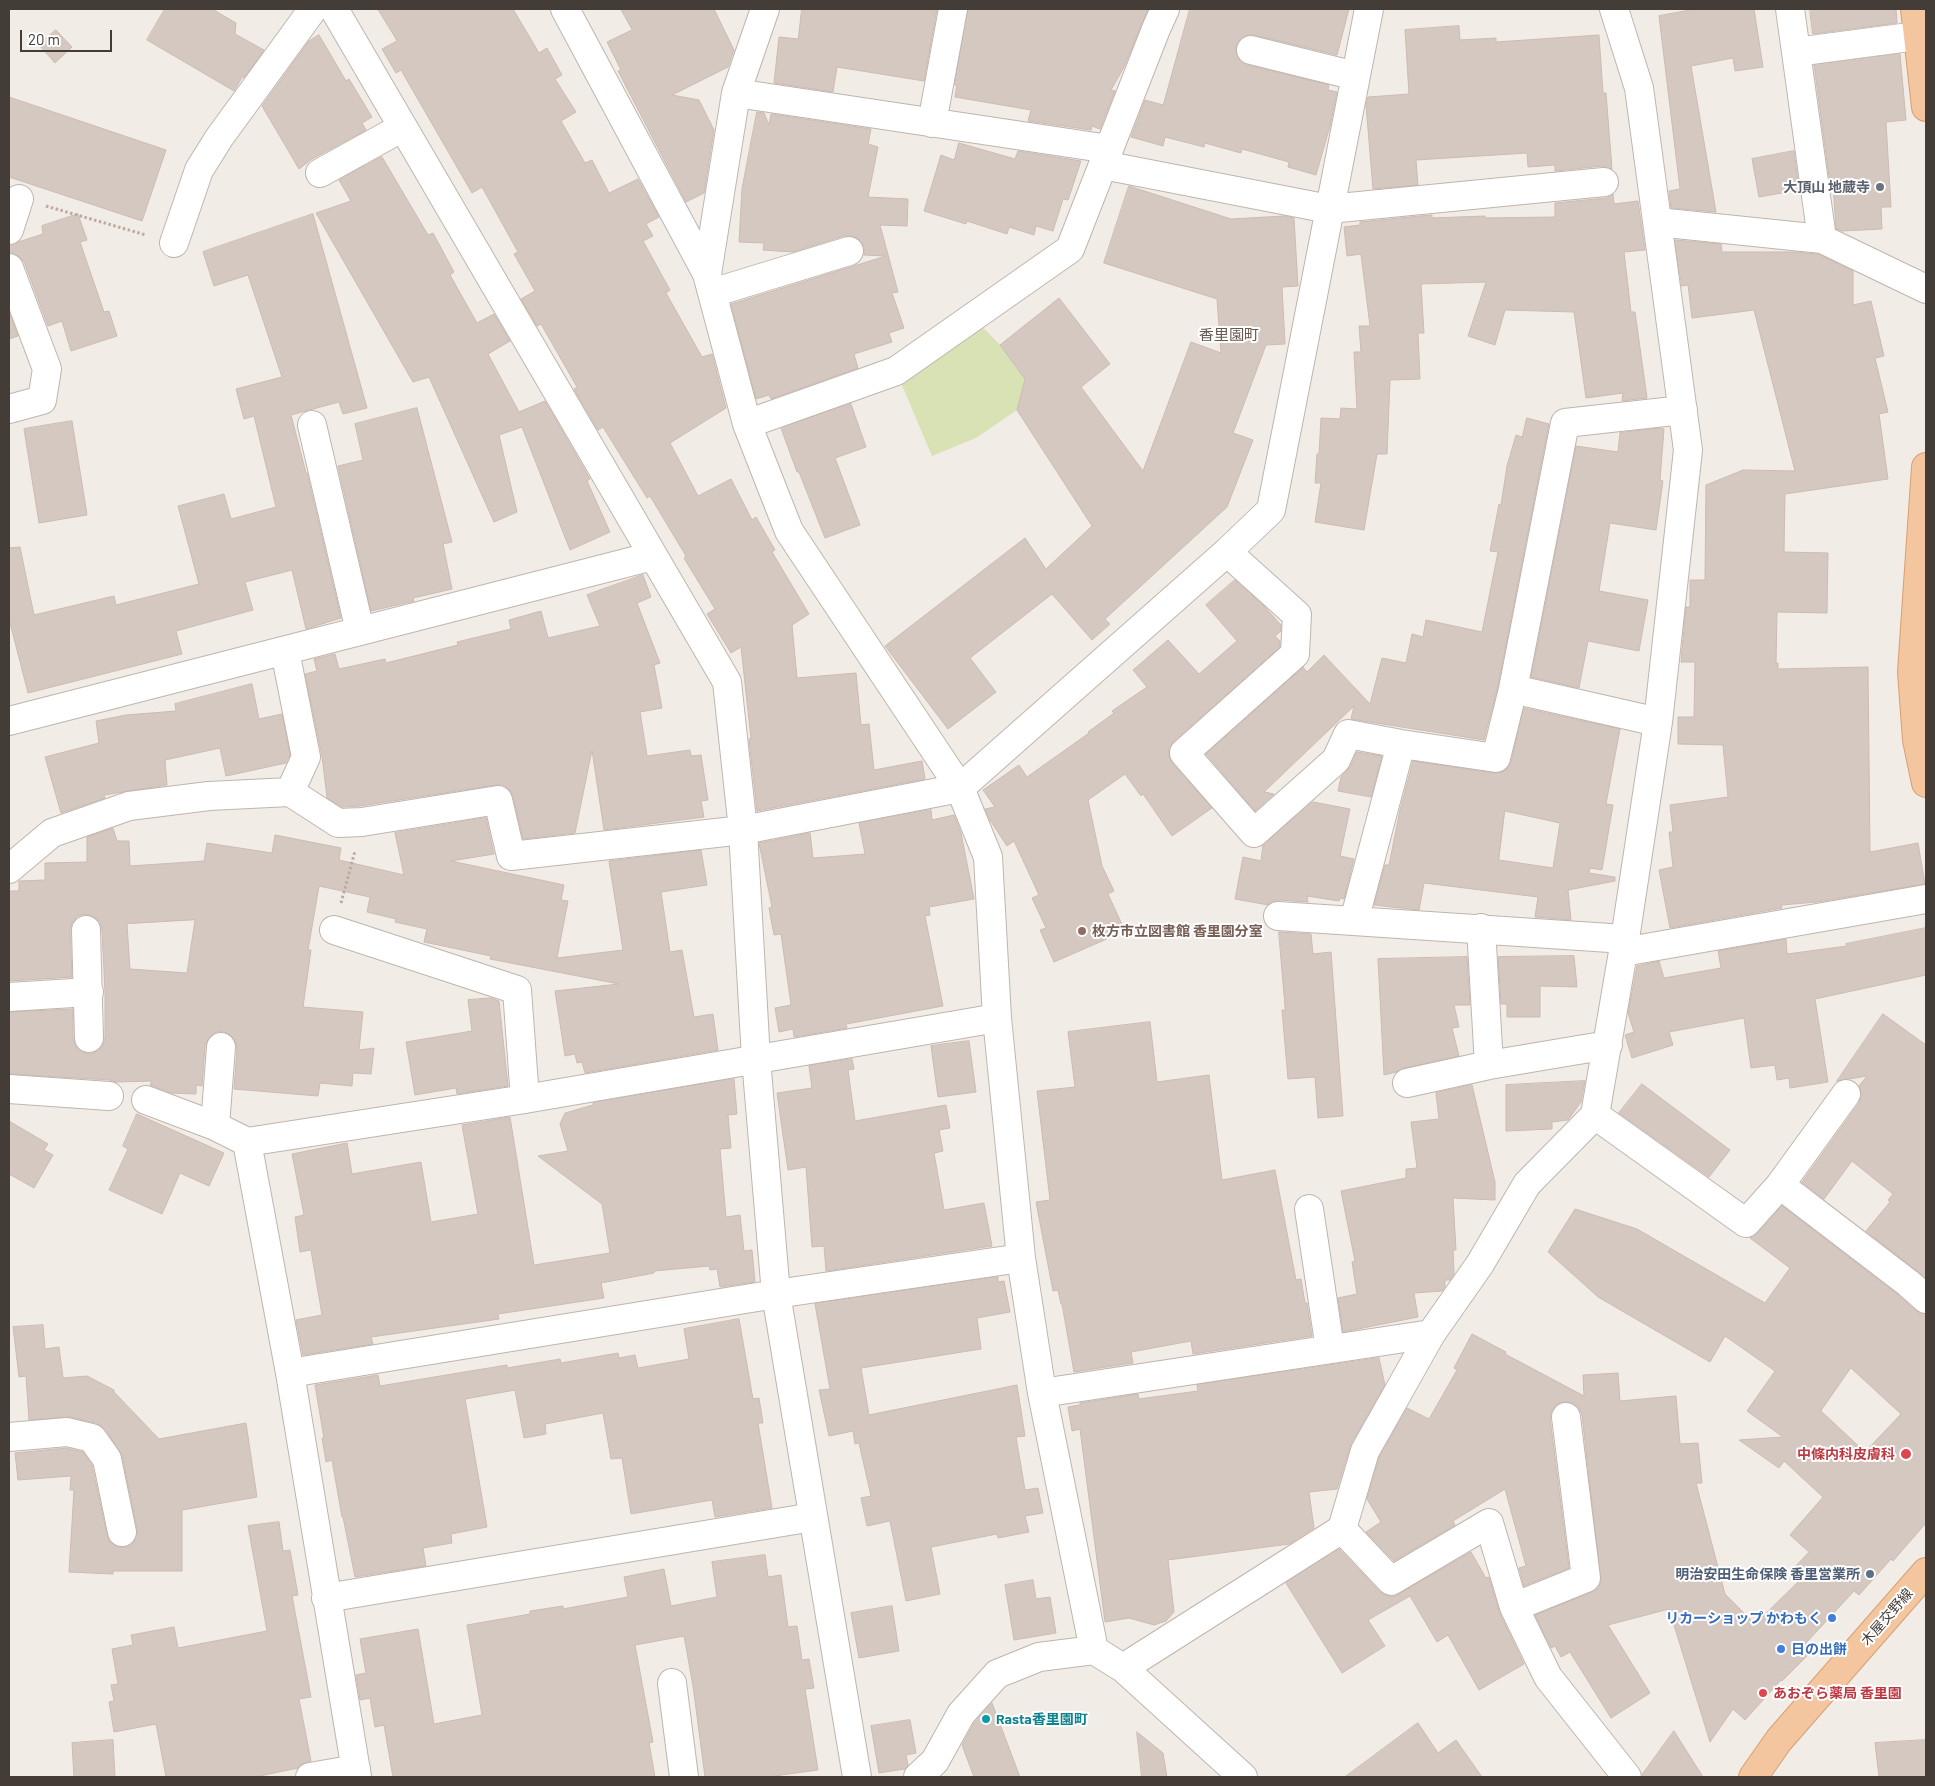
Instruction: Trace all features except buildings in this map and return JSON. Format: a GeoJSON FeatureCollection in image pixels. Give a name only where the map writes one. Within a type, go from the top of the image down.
{"type":"FeatureCollection","features":[{"type":"Feature","properties":{"kind":"main road"},"geometry":{"type":"LineString","coordinates":[[1915,9],[1926,107]]}},
{"type":"Feature","properties":{"kind":"main road"},"geometry":{"type":"LineString","coordinates":[[1926,467],[1912,672],[1917,740],[1926,783]]}},
{"type":"Feature","properties":{"kind":"main road","name":"木屋交野線"},"geometry":{"type":"LineString","coordinates":[[1753,1777],[1779,1740],[1926,1572]]}},
{"type":"Feature","properties":{"kind":"street"},"geometry":{"type":"LineString","coordinates":[[174,243],[199,170],[220,138],[316,9],[403,127],[727,682],[743,830],[756,1060],[776,1294],[857,1777]]}},
{"type":"Feature","properties":{"kind":"street"},"geometry":{"type":"LineString","coordinates":[[565,9],[709,284],[747,424],[789,531],[960,788],[988,857],[997,1018],[1021,1258],[1042,1393],[1094,1650]]}},
{"type":"Feature","properties":{"kind":"street"},"geometry":{"type":"LineString","coordinates":[[709,284],[736,93],[765,9]]}},
{"type":"Feature","properties":{"kind":"street"},"geometry":{"type":"LineString","coordinates":[[932,123],[953,9]]}},
{"type":"Feature","properties":{"kind":"street"},"geometry":{"type":"LineString","coordinates":[[747,424],[896,371],[1070,249],[1165,9]]}},
{"type":"Feature","properties":{"kind":"street"},"geometry":{"type":"LineString","coordinates":[[9,868],[52,833],[129,806],[209,796],[290,792],[338,823],[362,822],[498,800],[511,856],[743,830],[960,788],[1228,552],[1271,510],[1369,9]]}},
{"type":"Feature","properties":{"kind":"street"},"geometry":{"type":"LineString","coordinates":[[1123,1668],[1342,1529],[1365,1451],[1431,1334],[1480,1264],[1527,1184],[1594,1115],[1608,1045],[1658,722],[1688,450],[1639,88],[1614,9]]}},
{"type":"Feature","properties":{"kind":"street"},"geometry":{"type":"LineString","coordinates":[[1790,9],[1822,239]]}},
{"type":"Feature","properties":{"kind":"street"},"geometry":{"type":"LineString","coordinates":[[1796,52],[1917,36]]}},
{"type":"Feature","properties":{"kind":"street"},"geometry":{"type":"LineString","coordinates":[[1251,50],[1356,76]]}},
{"type":"Feature","properties":{"kind":"street"},"geometry":{"type":"LineString","coordinates":[[736,93],[932,123],[1106,157],[1329,209],[1604,182]]}},
{"type":"Feature","properties":{"kind":"street"},"geometry":{"type":"LineString","coordinates":[[320,173],[403,127]]}},
{"type":"Feature","properties":{"kind":"street"},"geometry":{"type":"LineString","coordinates":[[9,230],[19,199]]}},
{"type":"Feature","properties":{"kind":"street"},"geometry":{"type":"LineString","coordinates":[[1657,222],[1822,239],[1926,289]]}},
{"type":"Feature","properties":{"kind":"street"},"geometry":{"type":"LineString","coordinates":[[709,284],[848,251]]}},
{"type":"Feature","properties":{"kind":"street"},"geometry":{"type":"LineString","coordinates":[[9,268],[47,369],[42,400],[9,409]]}},
{"type":"Feature","properties":{"kind":"street"},"geometry":{"type":"LineString","coordinates":[[1228,552],[1297,615],[1295,654],[1184,753],[1254,833],[1336,760],[1348,734],[1496,758],[1513,688],[1565,422],[1683,410]]}},
{"type":"Feature","properties":{"kind":"street"},"geometry":{"type":"LineString","coordinates":[[312,424],[360,631]]}},
{"type":"Feature","properties":{"kind":"street"},"geometry":{"type":"LineString","coordinates":[[9,721],[653,556]]}},
{"type":"Feature","properties":{"kind":"street"},"geometry":{"type":"LineString","coordinates":[[285,651],[306,757],[290,792]]}},
{"type":"Feature","properties":{"kind":"street"},"geometry":{"type":"LineString","coordinates":[[1513,688],[1658,722]]}},
{"type":"Feature","properties":{"kind":"street"},"geometry":{"type":"LineString","coordinates":[[1354,921],[1401,744]]}},
{"type":"Feature","properties":{"kind":"street"},"geometry":{"type":"LineString","coordinates":[[1278,916],[1481,928],[1624,946],[1926,899]]}},
{"type":"Feature","properties":{"kind":"street"},"geometry":{"type":"LineString","coordinates":[[1481,928],[1489,1065]]}},
{"type":"Feature","properties":{"kind":"street"},"geometry":{"type":"LineString","coordinates":[[86,930],[89,1038]]}},
{"type":"Feature","properties":{"kind":"street"},"geometry":{"type":"LineString","coordinates":[[334,930],[517,990],[525,1099]]}},
{"type":"Feature","properties":{"kind":"street"},"geometry":{"type":"LineString","coordinates":[[9,997],[89,992]]}},
{"type":"Feature","properties":{"kind":"street"},"geometry":{"type":"LineString","coordinates":[[146,1100],[216,1126],[247,1142],[525,1099],[997,1018]]}},
{"type":"Feature","properties":{"kind":"street"},"geometry":{"type":"LineString","coordinates":[[1407,1083],[1489,1065],[1608,1045]]}},
{"type":"Feature","properties":{"kind":"street"},"geometry":{"type":"LineString","coordinates":[[216,1126],[221,1047]]}},
{"type":"Feature","properties":{"kind":"street"},"geometry":{"type":"LineString","coordinates":[[9,1089],[109,1096]]}},
{"type":"Feature","properties":{"kind":"street"},"geometry":{"type":"LineString","coordinates":[[1594,1115],[1746,1223],[1780,1185],[1846,1094]]}},
{"type":"Feature","properties":{"kind":"street"},"geometry":{"type":"LineString","coordinates":[[247,1142],[290,1373],[356,1773],[310,1777]]}},
{"type":"Feature","properties":{"kind":"street"},"geometry":{"type":"LineString","coordinates":[[1780,1185],[1908,1283],[1926,1299]]}},
{"type":"Feature","properties":{"kind":"street"},"geometry":{"type":"LineString","coordinates":[[1309,1209],[1330,1349]]}},
{"type":"Feature","properties":{"kind":"street"},"geometry":{"type":"LineString","coordinates":[[290,1373],[776,1294],[1021,1258]]}},
{"type":"Feature","properties":{"kind":"street"},"geometry":{"type":"LineString","coordinates":[[1042,1393],[1431,1334]]}},
{"type":"Feature","properties":{"kind":"street"},"geometry":{"type":"LineString","coordinates":[[1514,1607],[1586,1578],[1566,1417]]}},
{"type":"Feature","properties":{"kind":"street"},"geometry":{"type":"LineString","coordinates":[[9,1436],[67,1432],[92,1438],[107,1459],[122,1532]]}},
{"type":"Feature","properties":{"kind":"street"},"geometry":{"type":"LineString","coordinates":[[326,1598],[813,1517]]}},
{"type":"Feature","properties":{"kind":"street"},"geometry":{"type":"LineString","coordinates":[[1342,1529],[1391,1581],[1489,1523],[1514,1607],[1548,1677],[1627,1777]]}},
{"type":"Feature","properties":{"kind":"street"},"geometry":{"type":"LineString","coordinates":[[918,1777],[935,1761],[960,1714],[997,1674],[1039,1657],[1094,1650],[1123,1668],[1243,1777]]}},
{"type":"Feature","properties":{"kind":"street"},"geometry":{"type":"LineString","coordinates":[[672,1683],[684,1777]]}},
{"type":"Feature","properties":{"kind":"path"},"geometry":{"type":"LineString","coordinates":[[19,199],[174,243]]}},
{"type":"Feature","properties":{"kind":"path"},"geometry":{"type":"LineString","coordinates":[[334,930],[362,822]]}},
{"type":"Feature","properties":{"kind":"green space"},"geometry":{"type":"Polygon","coordinates":[[[973,317],[1000,345],[1025,379],[1017,410],[976,438],[932,456],[899,378],[973,317]]]}},
{"type":"Feature","properties":{"kind":"place","name":"大頂山 地蔵寺"},"geometry":{"type":"Point","coordinates":[1880,187]}},
{"type":"Feature","properties":{"kind":"place","name":"枚方市立図書館 香里園分室"},"geometry":{"type":"Point","coordinates":[1082,931]}},
{"type":"Feature","properties":{"kind":"place","name":"中條内科皮膚科"},"geometry":{"type":"Point","coordinates":[1906,1454]}},
{"type":"Feature","properties":{"kind":"place","name":"明治安田生命保険 香里営業所"},"geometry":{"type":"Point","coordinates":[1870,1574]}},
{"type":"Feature","properties":{"kind":"place","name":"リカーショップ かわもく"},"geometry":{"type":"Point","coordinates":[1832,1618]}},
{"type":"Feature","properties":{"kind":"place","name":"日の出餅"},"geometry":{"type":"Point","coordinates":[1781,1649]}},
{"type":"Feature","properties":{"kind":"place","name":"あおぞら薬局 香里園"},"geometry":{"type":"Point","coordinates":[1763,1693]}},
{"type":"Feature","properties":{"kind":"place","name":"Rasta香里園町"},"geometry":{"type":"Point","coordinates":[986,1719]}},
{"type":"Feature","properties":{"kind":"district","name":"香里園町"},"geometry":{"type":"Point","coordinates":[1229,335]}}]}
